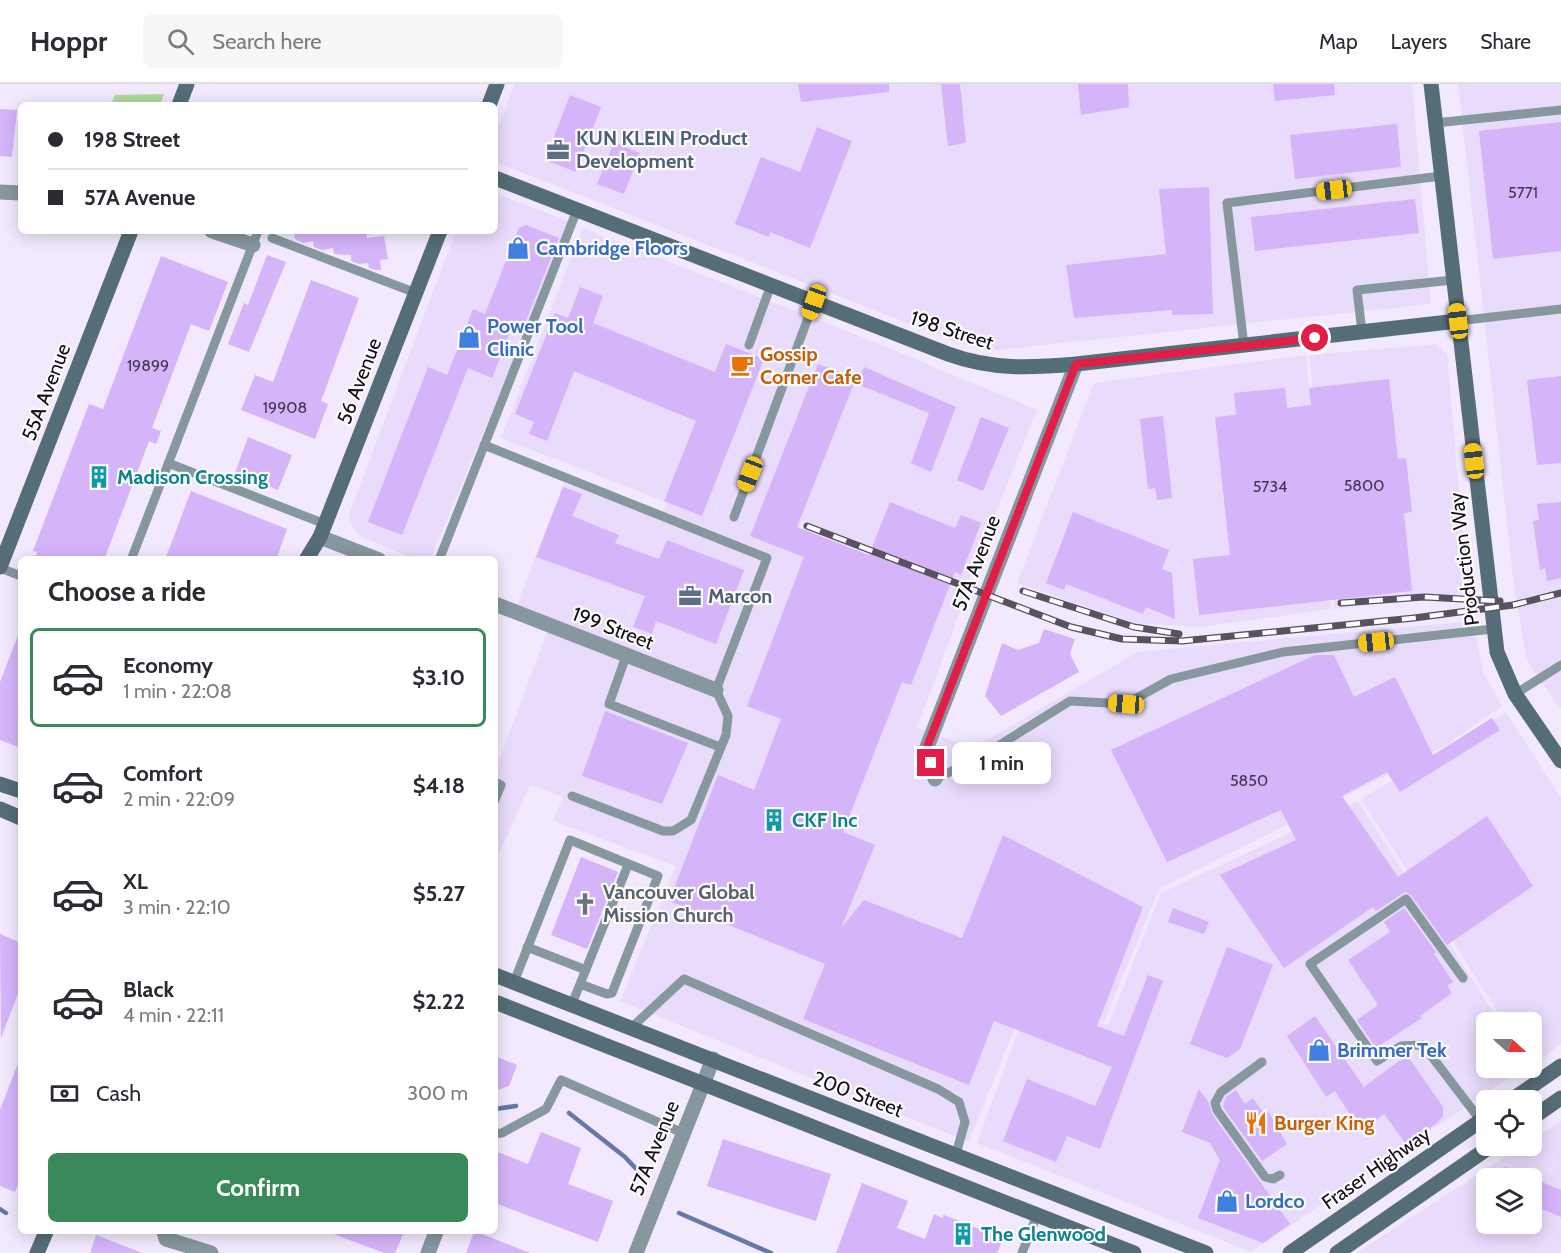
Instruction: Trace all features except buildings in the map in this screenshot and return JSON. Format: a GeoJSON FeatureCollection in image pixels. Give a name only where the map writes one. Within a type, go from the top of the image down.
{"type":"FeatureCollection","features":[{"type":"Feature","properties":{"kind":"main road"},"geometry":{"type":"LineString","coordinates":[[180,102],[187,84]]}},
{"type":"Feature","properties":{"kind":"main road"},"geometry":{"type":"LineString","coordinates":[[490,102],[497,84]]}},
{"type":"Feature","properties":{"kind":"main road","name":"Production Way"},"geometry":{"type":"LineString","coordinates":[[1431,84],[1493,629],[1504,674],[1561,761]]}},
{"type":"Feature","properties":{"kind":"main road","name":"198 Street"},"geometry":{"type":"LineString","coordinates":[[498,179],[948,354],[986,365],[1029,369],[1458,321]]}},
{"type":"Feature","properties":{"kind":"main road","name":"55A Avenue"},"geometry":{"type":"LineString","coordinates":[[0,568],[130,234]]}},
{"type":"Feature","properties":{"kind":"main road","name":"56 Avenue"},"geometry":{"type":"LineString","coordinates":[[309,556],[319,542],[439,234]]}},
{"type":"Feature","properties":{"kind":"main road"},"geometry":{"type":"LineString","coordinates":[[0,784],[18,790]]}},
{"type":"Feature","properties":{"kind":"main road"},"geometry":{"type":"LineString","coordinates":[[0,809],[18,817]]}},
{"type":"Feature","properties":{"kind":"main road","name":"200 Street"},"geometry":{"type":"LineString","coordinates":[[498,976],[1206,1253]]}},
{"type":"Feature","properties":{"kind":"main road"},"geometry":{"type":"LineString","coordinates":[[498,1003],[1134,1253]]}},
{"type":"Feature","properties":{"kind":"main road"},"geometry":{"type":"LineString","coordinates":[[1526,1090],[1561,1066]]}},
{"type":"Feature","properties":{"kind":"main road"},"geometry":{"type":"LineString","coordinates":[[1542,1111],[1561,1098]]}},
{"type":"Feature","properties":{"kind":"main road","name":"Fraser Highway"},"geometry":{"type":"LineString","coordinates":[[1290,1253],[1476,1125]]}},
{"type":"Feature","properties":{"kind":"main road"},"geometry":{"type":"LineString","coordinates":[[1337,1253],[1477,1156]]}},
{"type":"Feature","properties":{"kind":"main road"},"geometry":{"type":"LineString","coordinates":[[37,1253],[45,1234]]}},
{"type":"Feature","properties":{"kind":"street"},"geometry":{"type":"LineString","coordinates":[[0,192],[18,193]]}},
{"type":"Feature","properties":{"kind":"street"},"geometry":{"type":"LineString","coordinates":[[231,234],[256,238]]}},
{"type":"Feature","properties":{"kind":"street","name":"57A Avenue"},"geometry":{"type":"LineString","coordinates":[[935,779],[927,747],[1076,364]]}},
{"type":"Feature","properties":{"kind":"street"},"geometry":{"type":"LineString","coordinates":[[319,542],[366,556]]}},
{"type":"Feature","properties":{"kind":"street","name":"199 Street"},"geometry":{"type":"LineString","coordinates":[[498,605],[716,690]]}},
{"type":"Feature","properties":{"kind":"street","name":"57A Avenue"},"geometry":{"type":"LineString","coordinates":[[636,1253],[713,1059]]}},
{"type":"Feature","properties":{"kind":"street"},"geometry":{"type":"LineString","coordinates":[[165,1234],[166,1239],[211,1253]]}},
{"type":"Feature","properties":{"kind":"street"},"geometry":{"type":"LineString","coordinates":[[428,1253],[435,1234]]}},
{"type":"Feature","properties":{"kind":"lane"},"geometry":{"type":"LineString","coordinates":[[1435,123],[1561,110]]}},
{"type":"Feature","properties":{"kind":"lane"},"geometry":{"type":"LineString","coordinates":[[1244,346],[1227,203],[1441,176]]}},
{"type":"Feature","properties":{"kind":"lane"},"geometry":{"type":"LineString","coordinates":[[441,556],[577,210]]}},
{"type":"Feature","properties":{"kind":"lane"},"geometry":{"type":"LineString","coordinates":[[133,556],[256,238]]}},
{"type":"Feature","properties":{"kind":"lane"},"geometry":{"type":"LineString","coordinates":[[272,238],[416,293]]}},
{"type":"Feature","properties":{"kind":"lane"},"geometry":{"type":"LineString","coordinates":[[1362,332],[1357,290],[1453,280]]}},
{"type":"Feature","properties":{"kind":"lane"},"geometry":{"type":"LineString","coordinates":[[749,345],[771,285]]}},
{"type":"Feature","properties":{"kind":"lane"},"geometry":{"type":"LineString","coordinates":[[734,517],[814,302]]}},
{"type":"Feature","properties":{"kind":"lane"},"geometry":{"type":"LineString","coordinates":[[1458,321],[1561,309]]}},
{"type":"Feature","properties":{"kind":"lane"},"geometry":{"type":"LineString","coordinates":[[484,445],[768,558],[716,690],[728,716],[720,747],[691,820],[673,831],[663,831],[572,796]]}},
{"type":"Feature","properties":{"kind":"lane"},"geometry":{"type":"LineString","coordinates":[[168,463],[319,542]]}},
{"type":"Feature","properties":{"kind":"lane"},"geometry":{"type":"LineString","coordinates":[[0,568],[18,575]]}},
{"type":"Feature","properties":{"kind":"lane"},"geometry":{"type":"LineString","coordinates":[[935,779],[977,759],[1070,701],[1126,704],[1171,679],[1282,652],[1493,629]]}},
{"type":"Feature","properties":{"kind":"lane"},"geometry":{"type":"LineString","coordinates":[[626,656],[609,704],[720,747]]}},
{"type":"Feature","properties":{"kind":"lane"},"geometry":{"type":"LineString","coordinates":[[1515,694],[1554,667],[1561,665]]}},
{"type":"Feature","properties":{"kind":"lane"},"geometry":{"type":"LineString","coordinates":[[514,982],[570,840],[658,876],[612,993],[607,994],[580,984]]}},
{"type":"Feature","properties":{"kind":"lane"},"geometry":{"type":"LineString","coordinates":[[572,1004],[628,865]]}},
{"type":"Feature","properties":{"kind":"lane"},"geometry":{"type":"LineString","coordinates":[[1463,978],[1406,899],[1310,964],[1377,1061],[1401,1046],[1424,1045],[1476,1109]]}},
{"type":"Feature","properties":{"kind":"lane"},"geometry":{"type":"LineString","coordinates":[[527,947],[586,970]]}},
{"type":"Feature","properties":{"kind":"lane"},"geometry":{"type":"LineString","coordinates":[[632,1027],[684,979],[938,1089],[959,1102],[965,1122],[956,1154]]}},
{"type":"Feature","properties":{"kind":"lane"},"geometry":{"type":"LineString","coordinates":[[1262,1062],[1221,1092],[1215,1103],[1217,1110],[1265,1177],[1273,1179],[1280,1175]]}},
{"type":"Feature","properties":{"kind":"lane"},"geometry":{"type":"LineString","coordinates":[[498,1134],[546,1108],[561,1080],[683,1133]]}},
{"type":"Feature","properties":{"kind":"lane"},"geometry":{"type":"LineString","coordinates":[[1022,1253],[1036,1215]]}},
{"type":"Feature","properties":{"kind":"shaded area"},"geometry":{"type":"Polygon","coordinates":[[[515,84],[1412,84],[1431,304],[988,351],[951,340],[498,163],[498,126],[515,84]]]}},
{"type":"Feature","properties":{"kind":"shaded area"},"geometry":{"type":"Polygon","coordinates":[[[1458,84],[1561,84],[1561,709],[1527,661],[1514,587],[1458,84]]]}},
{"type":"Feature","properties":{"kind":"shaded area"},"geometry":{"type":"Polygon","coordinates":[[[498,194],[568,221],[502,388],[431,556],[408,556],[360,536],[351,525],[349,514],[455,234],[498,234],[498,194]]]}},
{"type":"Feature","properties":{"kind":"shaded area"},"geometry":{"type":"Polygon","coordinates":[[[583,228],[872,341],[1037,410],[968,583],[802,520],[786,561],[800,529],[967,593],[917,728],[973,748],[1138,652],[1473,621],[1483,672],[1502,706],[1443,747],[1159,889],[1104,1022],[1029,992],[969,1142],[620,1001],[676,866],[553,821],[563,797],[530,785],[498,855],[498,764],[549,626],[514,612],[564,483],[660,519],[726,346],[664,501],[501,438],[583,228]]]}},
{"type":"Feature","properties":{"kind":"shaded area"},"geometry":{"type":"Polygon","coordinates":[[[1437,344],[1447,354],[1468,593],[1335,609],[1309,355],[1437,344]]]}},
{"type":"Feature","properties":{"kind":"shaded area"},"geometry":{"type":"Polygon","coordinates":[[[1306,355],[1331,609],[1200,627],[1134,623],[1017,583],[1094,383],[1306,355]]]}},
{"type":"Feature","properties":{"kind":"shaded area"},"geometry":{"type":"Polygon","coordinates":[[[1506,712],[1561,798],[1561,1044],[1542,1058],[1542,1012],[1498,1012],[1361,799],[1506,712]]]}},
{"type":"Feature","properties":{"kind":"shaded area"},"geometry":{"type":"Polygon","coordinates":[[[1358,801],[1493,1012],[1476,1012],[1476,1078],[1508,1078],[1490,1090],[1476,1090],[1476,1100],[1251,1252],[977,1143],[1031,996],[1108,1025],[1161,893],[1358,801]]]}},
{"type":"Feature","properties":{"kind":"shaded area"},"geometry":{"type":"Polygon","coordinates":[[[1561,1121],[1561,1253],[1356,1253],[1476,1176],[1476,1234],[1542,1234],[1542,1168],[1488,1168],[1506,1156],[1542,1156],[1542,1133],[1561,1121]]]}},
{"type":"Feature","properties":{"kind":"green space"},"geometry":{"type":"Polygon","coordinates":[[[164,94],[161,102],[112,102],[115,95],[164,94]]]}},
{"type":"Feature","properties":{"kind":"waterway"},"geometry":{"type":"LineString","coordinates":[[498,1109],[516,1106]]}},
{"type":"Feature","properties":{"kind":"waterway"},"geometry":{"type":"LineString","coordinates":[[569,1113],[625,1157],[640,1173]]}},
{"type":"Feature","properties":{"kind":"waterway"},"geometry":{"type":"LineString","coordinates":[[0,1209],[6,1213]]}},
{"type":"Feature","properties":{"kind":"waterway"},"geometry":{"type":"LineString","coordinates":[[679,1213],[771,1253]]}},
{"type":"Feature","properties":{"kind":"railway"},"geometry":{"type":"LineString","coordinates":[[807,526],[1071,627],[1122,639],[1182,641],[1414,618],[1513,605],[1561,593]]}},
{"type":"Feature","properties":{"kind":"railway"},"geometry":{"type":"LineString","coordinates":[[1023,591],[1134,627],[1179,634]]}},
{"type":"Feature","properties":{"kind":"railway"},"geometry":{"type":"LineString","coordinates":[[1341,603],[1424,597],[1500,601]]}},
{"type":"Feature","properties":{"kind":"place","name":"KUN KLEIN Product Development"},"geometry":{"type":"Point","coordinates":[558,150]}},
{"type":"Feature","properties":{"kind":"place","name":"Cambridge Floors"},"geometry":{"type":"Point","coordinates":[518,248]}},
{"type":"Feature","properties":{"kind":"place","name":"Power Tool Clinic"},"geometry":{"type":"Point","coordinates":[469,337]}},
{"type":"Feature","properties":{"kind":"place","name":"Gossip Corner Cafe"},"geometry":{"type":"Point","coordinates":[742,365]}},
{"type":"Feature","properties":{"kind":"place","name":"Madison Crossing"},"geometry":{"type":"Point","coordinates":[99,477]}},
{"type":"Feature","properties":{"kind":"place","name":"Marcon"},"geometry":{"type":"Point","coordinates":[690,596]}},
{"type":"Feature","properties":{"kind":"place","name":"CKF Inc"},"geometry":{"type":"Point","coordinates":[774,820]}},
{"type":"Feature","properties":{"kind":"place","name":"Vancouver Global Mission Church"},"geometry":{"type":"Point","coordinates":[585,904]}},
{"type":"Feature","properties":{"kind":"place","name":"Brimmer Tek"},"geometry":{"type":"Point","coordinates":[1319,1050]}},
{"type":"Feature","properties":{"kind":"place","name":"Burger King"},"geometry":{"type":"Point","coordinates":[1256,1123]}},
{"type":"Feature","properties":{"kind":"place","name":"Lordco"},"geometry":{"type":"Point","coordinates":[1227,1201]}},
{"type":"Feature","properties":{"kind":"place","name":"The Glenwood"},"geometry":{"type":"Point","coordinates":[963,1234]}},
{"type":"Feature","properties":{"kind":"route"},"geometry":{"type":"LineString","coordinates":[[931,763],[927,747],[1076,364],[1315,338]]}}]}
